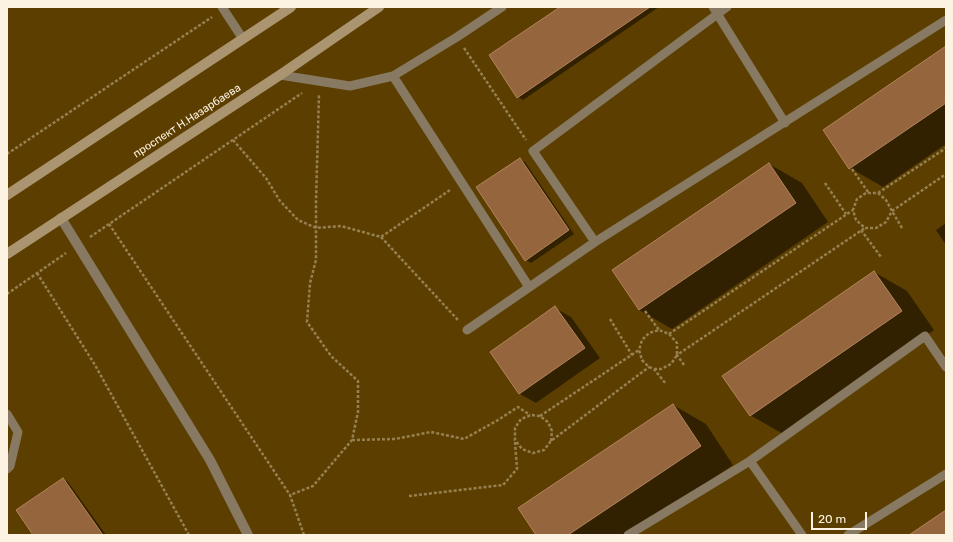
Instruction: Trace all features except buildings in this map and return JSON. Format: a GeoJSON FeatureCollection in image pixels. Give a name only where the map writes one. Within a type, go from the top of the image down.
{"type":"FeatureCollection","features":[{"type":"Feature","properties":{"kind":"main road"},"geometry":{"type":"LineString","coordinates":[[7,195],[291,7]]}},
{"type":"Feature","properties":{"kind":"main road","name":"проспект Н.Назарбаева"},"geometry":{"type":"LineString","coordinates":[[7,254],[280,75],[379,7]]}},
{"type":"Feature","properties":{"kind":"street"},"geometry":{"type":"LineString","coordinates":[[61,218],[210,460],[248,535]]}},
{"type":"Feature","properties":{"kind":"lane"},"geometry":{"type":"LineString","coordinates":[[280,75],[350,86],[393,76],[457,37],[502,7]]}},
{"type":"Feature","properties":{"kind":"lane"},"geometry":{"type":"LineString","coordinates":[[595,242],[533,151],[716,10],[727,7]]}},
{"type":"Feature","properties":{"kind":"lane"},"geometry":{"type":"LineString","coordinates":[[222,8],[243,39]]}},
{"type":"Feature","properties":{"kind":"lane"},"geometry":{"type":"LineString","coordinates":[[716,10],[785,123]]}},
{"type":"Feature","properties":{"kind":"lane"},"geometry":{"type":"LineString","coordinates":[[467,330],[595,242],[946,20]]}},
{"type":"Feature","properties":{"kind":"lane"},"geometry":{"type":"LineString","coordinates":[[393,76],[529,287]]}},
{"type":"Feature","properties":{"kind":"lane"},"geometry":{"type":"LineString","coordinates":[[628,535],[750,461],[925,336],[946,367]]}},
{"type":"Feature","properties":{"kind":"lane"},"geometry":{"type":"LineString","coordinates":[[7,414],[18,432],[10,466],[7,469]]}},
{"type":"Feature","properties":{"kind":"lane"},"geometry":{"type":"LineString","coordinates":[[750,461],[802,535]]}},
{"type":"Feature","properties":{"kind":"lane"},"geometry":{"type":"LineString","coordinates":[[848,535],[946,474]]}},
{"type":"Feature","properties":{"kind":"path"},"geometry":{"type":"LineString","coordinates":[[7,154],[222,8]]}},
{"type":"Feature","properties":{"kind":"path"},"geometry":{"type":"LineString","coordinates":[[457,37],[533,151]]}},
{"type":"Feature","properties":{"kind":"path"},"geometry":{"type":"LineString","coordinates":[[7,294],[319,81]]}},
{"type":"Feature","properties":{"kind":"path"},"geometry":{"type":"LineString","coordinates":[[290,495],[313,486],[352,440],[358,412],[358,381],[331,356],[307,322],[310,283],[316,260],[319,81]]}},
{"type":"Feature","properties":{"kind":"path"},"geometry":{"type":"LineString","coordinates":[[232,140],[266,178],[280,201],[298,220],[316,228],[341,226],[381,237],[467,330]]}},
{"type":"Feature","properties":{"kind":"path"},"geometry":{"type":"LineString","coordinates":[[865,228],[856,220],[853,210],[857,199],[866,193],[878,193],[946,148]]}},
{"type":"Feature","properties":{"kind":"path"},"geometry":{"type":"LineString","coordinates":[[852,168],[868,193]]}},
{"type":"Feature","properties":{"kind":"path"},"geometry":{"type":"LineString","coordinates":[[658,330],[649,333],[642,340],[639,350],[642,360],[649,367],[654,369],[661,369],[671,364],[677,355],[861,230],[865,228],[876,228],[886,222],[892,211],[946,174]]}},
{"type":"Feature","properties":{"kind":"path"},"geometry":{"type":"LineString","coordinates":[[381,237],[462,182]]}},
{"type":"Feature","properties":{"kind":"path"},"geometry":{"type":"LineString","coordinates":[[825,183],[846,214]]}},
{"type":"Feature","properties":{"kind":"path"},"geometry":{"type":"LineString","coordinates":[[878,193],[886,200],[902,228]]}},
{"type":"Feature","properties":{"kind":"path"},"geometry":{"type":"LineString","coordinates":[[669,334],[853,210]]}},
{"type":"Feature","properties":{"kind":"path"},"geometry":{"type":"LineString","coordinates":[[109,224],[290,495],[304,535]]}},
{"type":"Feature","properties":{"kind":"path"},"geometry":{"type":"LineString","coordinates":[[861,230],[881,257]]}},
{"type":"Feature","properties":{"kind":"path"},"geometry":{"type":"LineString","coordinates":[[37,273],[95,365],[189,535]]}},
{"type":"Feature","properties":{"kind":"path"},"geometry":{"type":"LineString","coordinates":[[645,311],[658,330],[669,334],[677,343],[677,355],[684,365]]}},
{"type":"Feature","properties":{"kind":"path"},"geometry":{"type":"LineString","coordinates":[[610,320],[632,355]]}},
{"type":"Feature","properties":{"kind":"path"},"geometry":{"type":"LineString","coordinates":[[540,416],[639,350]]}},
{"type":"Feature","properties":{"kind":"path"},"geometry":{"type":"LineString","coordinates":[[515,440],[522,449],[533,453],[544,450],[551,441],[649,367]]}},
{"type":"Feature","properties":{"kind":"path"},"geometry":{"type":"LineString","coordinates":[[654,369],[666,384]]}},
{"type":"Feature","properties":{"kind":"path"},"geometry":{"type":"LineString","coordinates":[[352,440],[395,439],[431,432],[464,439],[518,407],[530,415],[540,416],[548,422],[552,431],[551,441]]}},
{"type":"Feature","properties":{"kind":"path"},"geometry":{"type":"LineString","coordinates":[[409,496],[503,485],[517,469],[515,428],[521,419],[530,415]]}}]}
